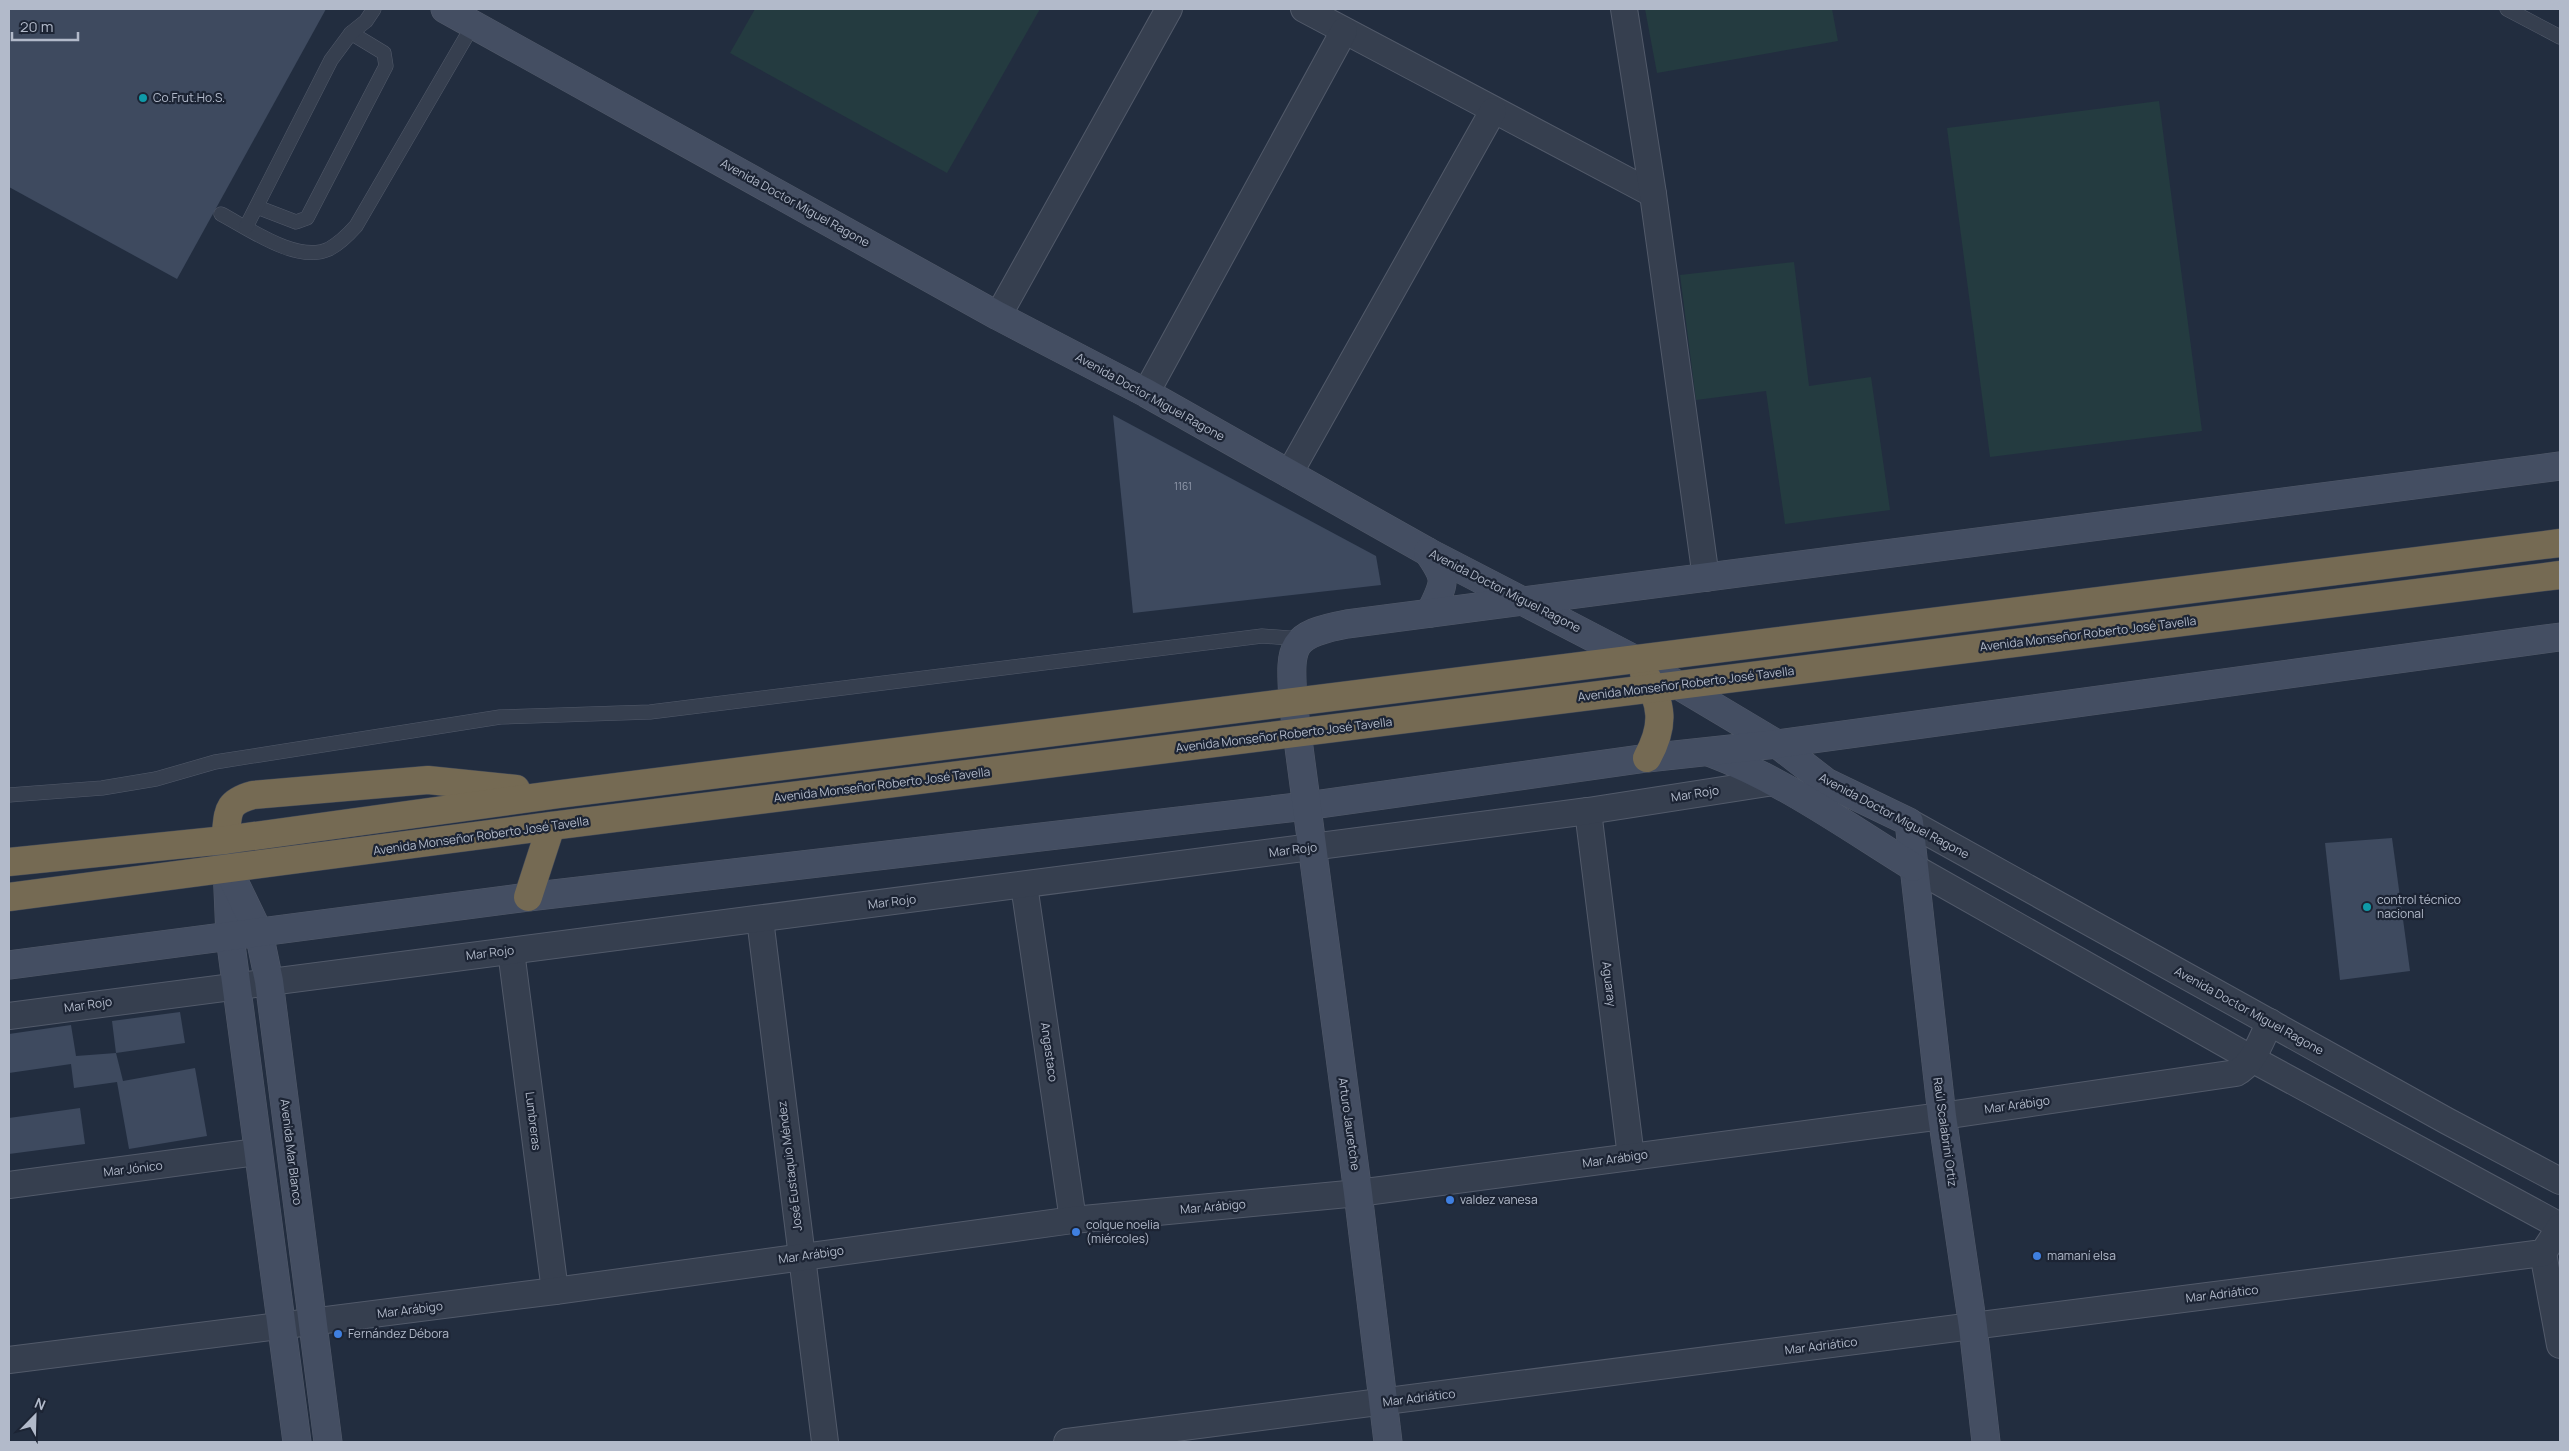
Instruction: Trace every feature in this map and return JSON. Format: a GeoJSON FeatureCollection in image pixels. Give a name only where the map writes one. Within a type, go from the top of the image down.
{"type":"FeatureCollection","features":[{"type":"Feature","properties":{"kind":"highway"},"geometry":{"type":"LineString","coordinates":[[9,862],[225,840],[560,794],[2560,543]]}},
{"type":"Feature","properties":{"kind":"highway","name":"Avenida Monseñor Roberto José Tavella"},"geometry":{"type":"LineString","coordinates":[[9,897],[551,826],[2560,575]]}},
{"type":"Feature","properties":{"kind":"highway"},"geometry":{"type":"LineString","coordinates":[[1636,660],[1654,689],[1659,704],[1660,726],[1656,742],[1647,758]]}},
{"type":"Feature","properties":{"kind":"highway"},"geometry":{"type":"LineString","coordinates":[[225,840],[230,807],[238,800],[253,795],[428,780],[560,794]]}},
{"type":"Feature","properties":{"kind":"highway"},"geometry":{"type":"LineString","coordinates":[[528,897],[551,826]]}},
{"type":"Feature","properties":{"kind":"main road","name":"Avenida Doctor Miguel Ragone"},"geometry":{"type":"LineString","coordinates":[[445,9],[998,316],[1146,392],[1428,552],[1527,601],[1636,660],[1778,744],[1826,782],[1909,822]]}},
{"type":"Feature","properties":{"kind":"main road"},"geometry":{"type":"LineString","coordinates":[[1302,639],[1317,630],[1430,613],[2560,466]]}},
{"type":"Feature","properties":{"kind":"main road"},"geometry":{"type":"LineString","coordinates":[[1428,552],[1443,574],[1442,588],[1430,613]]}},
{"type":"Feature","properties":{"kind":"main road"},"geometry":{"type":"LineString","coordinates":[[9,965],[528,897],[1306,806],[1647,758],[1778,744],[2560,638]]}},
{"type":"Feature","properties":{"kind":"main road","name":"Arturo Jauretche"},"geometry":{"type":"LineString","coordinates":[[1302,639],[1294,650],[1291,668],[1293,702],[1358,1193],[1388,1442]]}},
{"type":"Feature","properties":{"kind":"main road"},"geometry":{"type":"LineString","coordinates":[[1710,752],[1735,762],[1774,782],[1914,867]]}},
{"type":"Feature","properties":{"kind":"main road","name":"Raúl Scalabrini Ortiz"},"geometry":{"type":"LineString","coordinates":[[1909,822],[1942,1116],[1973,1327],[1986,1442]]}},
{"type":"Feature","properties":{"kind":"main road","name":"Avenida Mar Blanco"},"geometry":{"type":"LineString","coordinates":[[225,840],[228,869],[230,937],[257,1152],[283,1325],[297,1442]]}},
{"type":"Feature","properties":{"kind":"main road","name":"Avenida Mar Blanco"},"geometry":{"type":"LineString","coordinates":[[228,869],[259,932],[269,981],[328,1442]]}},
{"type":"Feature","properties":{"kind":"street"},"geometry":{"type":"LineString","coordinates":[[998,316],[1169,9]]}},
{"type":"Feature","properties":{"kind":"street"},"geometry":{"type":"LineString","coordinates":[[1304,9],[1493,111],[1653,194]]}},
{"type":"Feature","properties":{"kind":"street"},"geometry":{"type":"LineString","coordinates":[[1624,9],[1653,194],[1706,578]]}},
{"type":"Feature","properties":{"kind":"street"},"geometry":{"type":"LineString","coordinates":[[1146,392],[1344,31]]}},
{"type":"Feature","properties":{"kind":"street"},"geometry":{"type":"LineString","coordinates":[[1289,474],[1493,111]]}},
{"type":"Feature","properties":{"kind":"street","name":"Mar Rojo"},"geometry":{"type":"LineString","coordinates":[[9,1016],[237,984],[511,951],[1588,811],[1774,782]]}},
{"type":"Feature","properties":{"kind":"street","name":"Aguaray"},"geometry":{"type":"LineString","coordinates":[[1588,811],[1630,1157]]}},
{"type":"Feature","properties":{"kind":"street","name":"Avenida Doctor Miguel Ragone"},"geometry":{"type":"LineString","coordinates":[[1909,822],[2447,1121],[2560,1181]]}},
{"type":"Feature","properties":{"kind":"street"},"geometry":{"type":"LineString","coordinates":[[1914,867],[2252,1059],[2560,1227],[2543,1253],[2560,1345]]}},
{"type":"Feature","properties":{"kind":"street","name":"Angastaco"},"geometry":{"type":"LineString","coordinates":[[1024,885],[1073,1220]]}},
{"type":"Feature","properties":{"kind":"street","name":"José Eustaquio Méndez"},"geometry":{"type":"LineString","coordinates":[[760,918],[800,1256],[825,1442]]}},
{"type":"Feature","properties":{"kind":"street","name":"Lumbreras"},"geometry":{"type":"LineString","coordinates":[[511,951],[555,1291]]}},
{"type":"Feature","properties":{"kind":"street","name":"Mar Arábigo"},"geometry":{"type":"LineString","coordinates":[[9,1360],[283,1325],[313,1323],[1073,1220],[1358,1193],[1942,1116],[2236,1073],[2244,1069],[2252,1059],[2270,1022]]}},
{"type":"Feature","properties":{"kind":"street","name":"Mar Jónico"},"geometry":{"type":"LineString","coordinates":[[9,1185],[257,1152]]}},
{"type":"Feature","properties":{"kind":"street","name":"Mar Adriático"},"geometry":{"type":"LineString","coordinates":[[1068,1442],[2543,1253]]}},
{"type":"Feature","properties":{"kind":"lane"},"geometry":{"type":"LineString","coordinates":[[246,227],[331,60],[351,33],[366,22],[374,9]]}},
{"type":"Feature","properties":{"kind":"lane"},"geometry":{"type":"LineString","coordinates":[[2507,9],[2560,37]]}},
{"type":"Feature","properties":{"kind":"lane"},"geometry":{"type":"LineString","coordinates":[[221,214],[290,250],[308,253],[327,250],[343,240],[356,226],[473,24]]}},
{"type":"Feature","properties":{"kind":"lane"},"geometry":{"type":"LineString","coordinates":[[257,206],[296,222],[307,218],[386,66],[384,53],[351,33]]}},
{"type":"Feature","properties":{"kind":"lane"},"geometry":{"type":"LineString","coordinates":[[9,795],[102,788],[156,779],[215,762],[500,716],[650,712],[1262,636],[1302,639]]}},
{"type":"Feature","properties":{"kind":"green space"},"geometry":{"type":"Polygon","coordinates":[[[755,9],[1040,9],[947,173],[730,53],[755,9]]]}},
{"type":"Feature","properties":{"kind":"green space"},"geometry":{"type":"Polygon","coordinates":[[[1645,9],[1832,9],[1838,41],[1657,73],[1645,9]]]}},
{"type":"Feature","properties":{"kind":"green space"},"geometry":{"type":"Polygon","coordinates":[[[2159,101],[2202,431],[1990,457],[1947,128],[2159,101]]]}},
{"type":"Feature","properties":{"kind":"green space"},"geometry":{"type":"Polygon","coordinates":[[[1794,262],[1809,386],[1871,377],[1890,510],[1785,524],[1766,391],[1696,400],[1680,275],[1794,262]]]}},
{"type":"Feature","properties":{"kind":"building","name":"Co.Frut.Ho.S."},"geometry":{"type":"Polygon","coordinates":[[[9,9],[326,9],[177,279],[9,187],[9,9]]]}},
{"type":"Feature","properties":{"kind":"building"},"geometry":{"type":"Polygon","coordinates":[[[1113,415],[1376,556],[1381,585],[1133,613],[1113,415]]]}},
{"type":"Feature","properties":{"kind":"building","name":"control técnico nacional"},"geometry":{"type":"Polygon","coordinates":[[[2392,838],[2410,971],[2340,980],[2325,843],[2392,838]]]}},
{"type":"Feature","properties":{"kind":"building"},"geometry":{"type":"Polygon","coordinates":[[[180,1012],[185,1043],[116,1053],[112,1021],[180,1012]]]}},
{"type":"Feature","properties":{"kind":"building"},"geometry":{"type":"Polygon","coordinates":[[[71,1025],[76,1056],[116,1053],[123,1081],[195,1068],[207,1136],[129,1149],[117,1082],[74,1088],[71,1064],[9,1073],[9,1034],[71,1025]]]}},
{"type":"Feature","properties":{"kind":"building"},"geometry":{"type":"Polygon","coordinates":[[[80,1108],[85,1144],[9,1154],[9,1118],[80,1108]]]}},
{"type":"Feature","properties":{"kind":"place","name":"Co.Frut.Ho.S."},"geometry":{"type":"Point","coordinates":[143,98]}},
{"type":"Feature","properties":{"kind":"place","name":"control técnico nacional"},"geometry":{"type":"Point","coordinates":[2367,907]}},
{"type":"Feature","properties":{"kind":"place","name":"valdez vanesa"},"geometry":{"type":"Point","coordinates":[1450,1200]}},
{"type":"Feature","properties":{"kind":"place","name":"colque noelia (miércoles)"},"geometry":{"type":"Point","coordinates":[1076,1232]}},
{"type":"Feature","properties":{"kind":"place","name":"mamaní elsa"},"geometry":{"type":"Point","coordinates":[2037,1256]}},
{"type":"Feature","properties":{"kind":"place","name":"Fernández Débora"},"geometry":{"type":"Point","coordinates":[338,1334]}}]}
